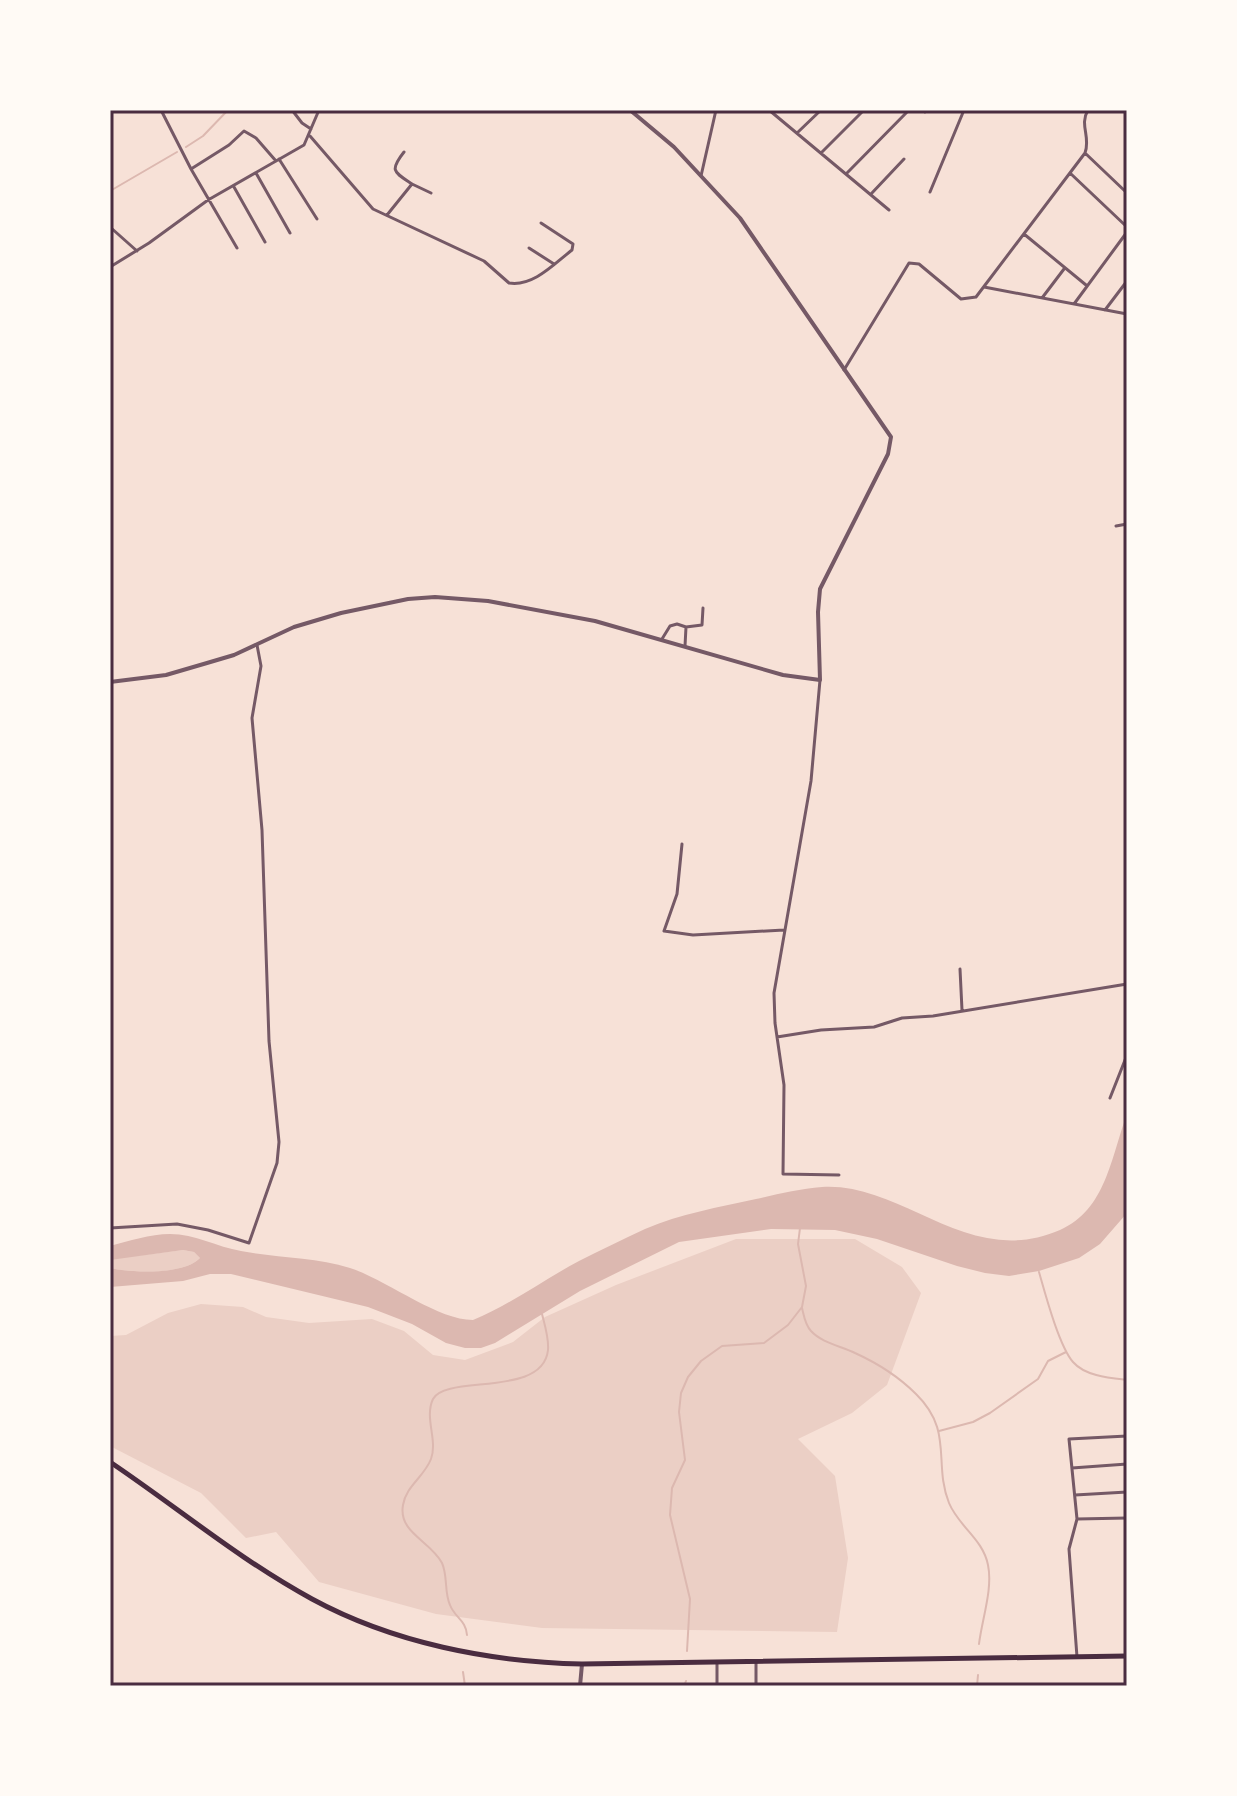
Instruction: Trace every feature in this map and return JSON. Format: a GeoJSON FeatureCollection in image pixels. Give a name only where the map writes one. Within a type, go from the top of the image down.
{"type":"FeatureCollection","features":[{"type":"Feature","properties":{"kind":"highway"},"geometry":{"type":"LineString","coordinates":[[110,1462],[253,1563],[335,1611],[368,1624],[477,1654],[535,1662],[582,1664],[1127,1656]]}},
{"type":"Feature","properties":{"kind":"street"},"geometry":{"type":"LineString","coordinates":[[161,110],[237,248]]}},
{"type":"Feature","properties":{"kind":"street"},"geometry":{"type":"LineString","coordinates":[[292,110],[311,129]]}},
{"type":"Feature","properties":{"kind":"street"},"geometry":{"type":"LineString","coordinates":[[111,266],[208,200],[304,145],[319,110]]}},
{"type":"Feature","properties":{"kind":"street"},"geometry":{"type":"LineString","coordinates":[[630,110],[674,147],[740,218],[888,432],[891,445],[820,589],[820,680],[811,781],[774,993],[784,1085],[783,1174],[839,1175]]}},
{"type":"Feature","properties":{"kind":"street"},"geometry":{"type":"LineString","coordinates":[[701,176],[716,110]]}},
{"type":"Feature","properties":{"kind":"street"},"geometry":{"type":"LineString","coordinates":[[797,133],[821,110]]}},
{"type":"Feature","properties":{"kind":"street"},"geometry":{"type":"LineString","coordinates":[[821,153],[864,110]]}},
{"type":"Feature","properties":{"kind":"street"},"geometry":{"type":"LineString","coordinates":[[847,173],[909,110]]}},
{"type":"Feature","properties":{"kind":"street"},"geometry":{"type":"LineString","coordinates":[[930,192],[964,110]]}},
{"type":"Feature","properties":{"kind":"street"},"geometry":{"type":"LineString","coordinates":[[844,370],[909,263],[919,264],[961,299],[976,297],[1085,153],[1088,138],[1083,122],[1088,110]]}},
{"type":"Feature","properties":{"kind":"street"},"geometry":{"type":"LineString","coordinates":[[773,111],[889,210]]}},
{"type":"Feature","properties":{"kind":"street"},"geometry":{"type":"LineString","coordinates":[[191,169],[229,145],[244,131],[256,138],[278,160],[317,219]]}},
{"type":"Feature","properties":{"kind":"street"},"geometry":{"type":"LineString","coordinates":[[310,136],[364,201],[484,261],[509,283],[532,280],[572,250],[573,244],[541,223]]}},
{"type":"Feature","properties":{"kind":"street"},"geometry":{"type":"LineString","coordinates":[[404,152],[394,164],[397,175],[431,193]]}},
{"type":"Feature","properties":{"kind":"street"},"geometry":{"type":"LineString","coordinates":[[1085,153],[1127,193]]}},
{"type":"Feature","properties":{"kind":"street"},"geometry":{"type":"LineString","coordinates":[[871,194],[904,159]]}},
{"type":"Feature","properties":{"kind":"street"},"geometry":{"type":"LineString","coordinates":[[256,173],[290,233]]}},
{"type":"Feature","properties":{"kind":"street"},"geometry":{"type":"LineString","coordinates":[[1070,173],[1127,229],[1074,304]]}},
{"type":"Feature","properties":{"kind":"street"},"geometry":{"type":"LineString","coordinates":[[387,215],[412,184]]}},
{"type":"Feature","properties":{"kind":"street"},"geometry":{"type":"LineString","coordinates":[[234,187],[265,242]]}},
{"type":"Feature","properties":{"kind":"street"},"geometry":{"type":"LineString","coordinates":[[110,227],[137,251]]}},
{"type":"Feature","properties":{"kind":"street"},"geometry":{"type":"LineString","coordinates":[[1024,234],[1087,286]]}},
{"type":"Feature","properties":{"kind":"street"},"geometry":{"type":"LineString","coordinates":[[529,248],[554,264]]}},
{"type":"Feature","properties":{"kind":"street"},"geometry":{"type":"LineString","coordinates":[[1042,298],[1065,268]]}},
{"type":"Feature","properties":{"kind":"street"},"geometry":{"type":"LineString","coordinates":[[1105,310],[1127,281]]}},
{"type":"Feature","properties":{"kind":"street"},"geometry":{"type":"LineString","coordinates":[[984,287],[1127,314]]}},
{"type":"Feature","properties":{"kind":"street"},"geometry":{"type":"LineString","coordinates":[[1116,526],[1127,524]]}},
{"type":"Feature","properties":{"kind":"street"},"geometry":{"type":"LineString","coordinates":[[110,682],[166,675],[234,655],[311,621],[408,599],[435,597],[488,601],[595,621],[783,675],[820,680]]}},
{"type":"Feature","properties":{"kind":"street"},"geometry":{"type":"LineString","coordinates":[[662,639],[670,626],[702,625],[703,608]]}},
{"type":"Feature","properties":{"kind":"street"},"geometry":{"type":"LineString","coordinates":[[685,646],[686,627]]}},
{"type":"Feature","properties":{"kind":"street"},"geometry":{"type":"LineString","coordinates":[[110,1228],[177,1224],[249,1243],[277,1163],[279,1142],[269,1041],[262,830],[252,718],[261,666],[257,645]]}},
{"type":"Feature","properties":{"kind":"street"},"geometry":{"type":"LineString","coordinates":[[682,844],[677,894],[664,931],[693,935],[784,930]]}},
{"type":"Feature","properties":{"kind":"street"},"geometry":{"type":"LineString","coordinates":[[960,969],[962,1010]]}},
{"type":"Feature","properties":{"kind":"street"},"geometry":{"type":"LineString","coordinates":[[777,1037],[821,1030],[874,1027],[902,1018],[933,1016],[1127,984]]}},
{"type":"Feature","properties":{"kind":"street"},"geometry":{"type":"LineString","coordinates":[[1110,1098],[1127,1055]]}},
{"type":"Feature","properties":{"kind":"street"},"geometry":{"type":"LineString","coordinates":[[1077,1657],[1069,1549],[1077,1519],[1069,1439],[1127,1436]]}},
{"type":"Feature","properties":{"kind":"street"},"geometry":{"type":"LineString","coordinates":[[1072,1468],[1127,1464]]}},
{"type":"Feature","properties":{"kind":"street"},"geometry":{"type":"LineString","coordinates":[[1075,1495],[1127,1492]]}},
{"type":"Feature","properties":{"kind":"street"},"geometry":{"type":"LineString","coordinates":[[1077,1519],[1127,1518]]}},
{"type":"Feature","properties":{"kind":"street"},"geometry":{"type":"LineString","coordinates":[[756,1661],[756,1686]]}},
{"type":"Feature","properties":{"kind":"street"},"geometry":{"type":"LineString","coordinates":[[717,1662],[717,1686]]}},
{"type":"Feature","properties":{"kind":"street"},"geometry":{"type":"LineString","coordinates":[[580,1686],[582,1664]]}},
{"type":"Feature","properties":{"kind":"shaded area"},"geometry":{"type":"Polygon","coordinates":[[[1127,1114],[1127,1213],[1100,1244],[1079,1258],[1039,1271],[1009,1276],[985,1273],[877,1239],[835,1230],[771,1229],[679,1242],[580,1291],[495,1343],[481,1348],[446,1343],[412,1324],[368,1307],[231,1274],[110,1287],[110,1268],[144,1272],[170,1270],[192,1264],[200,1258],[194,1252],[183,1250],[110,1260],[110,1246],[170,1234],[241,1251],[350,1268],[444,1314],[473,1320],[579,1261],[658,1224],[714,1208],[822,1187],[852,1189],[881,1197],[966,1233],[996,1239],[1027,1239],[1060,1230],[1088,1209],[1105,1181],[1127,1114]]]}},
{"type":"Feature","properties":{"kind":"shaded area"},"geometry":{"type":"Polygon","coordinates":[[[736,1239],[855,1239],[902,1267],[921,1293],[887,1385],[852,1413],[798,1439],[835,1476],[848,1558],[837,1632],[542,1628],[436,1614],[319,1582],[276,1532],[246,1538],[201,1493],[110,1446],[110,1336],[126,1335],[168,1313],[201,1304],[243,1307],[266,1317],[309,1323],[372,1319],[404,1331],[433,1355],[465,1360],[513,1342],[545,1317],[616,1285],[736,1239]]]}},
{"type":"Feature","properties":{"kind":"shaded area"},"geometry":{"type":"Polygon","coordinates":[[[183,1250],[194,1252],[200,1258],[192,1264],[170,1270],[144,1272],[110,1268],[111,1259],[183,1250]]]}},
{"type":"Feature","properties":{"kind":"waterway"},"geometry":{"type":"LineString","coordinates":[[186,147],[203,136],[228,110]]}},
{"type":"Feature","properties":{"kind":"waterway"},"geometry":{"type":"LineString","coordinates":[[110,191],[177,152]]}},
{"type":"Feature","properties":{"kind":"waterway"},"geometry":{"type":"LineString","coordinates":[[687,1651],[690,1599],[670,1515],[672,1488],[685,1460],[679,1412],[681,1393],[688,1377],[701,1361],[722,1346],[764,1343],[788,1325],[802,1307],[806,1286],[798,1244],[800,1228]]}},
{"type":"Feature","properties":{"kind":"waterway"},"geometry":{"type":"LineString","coordinates":[[1039,1272],[1058,1332],[1073,1362],[1091,1373],[1127,1380]]}},
{"type":"Feature","properties":{"kind":"waterway"},"geometry":{"type":"LineString","coordinates":[[802,1308],[807,1326],[815,1335],[895,1376],[916,1394],[935,1421],[949,1503],[976,1540],[988,1565],[988,1594],[979,1644]]}},
{"type":"Feature","properties":{"kind":"waterway"},"geometry":{"type":"LineString","coordinates":[[467,1635],[465,1626],[448,1600],[442,1563],[405,1523],[403,1505],[433,1452],[430,1414],[433,1399],[441,1392],[456,1388],[513,1380],[530,1374],[542,1365],[548,1350],[542,1314]]}},
{"type":"Feature","properties":{"kind":"waterway"},"geometry":{"type":"LineString","coordinates":[[939,1431],[973,1422],[990,1413],[1038,1379],[1048,1361],[1066,1352]]}},
{"type":"Feature","properties":{"kind":"waterway"},"geometry":{"type":"LineString","coordinates":[[463,1672],[465,1686]]}},
{"type":"Feature","properties":{"kind":"waterway"},"geometry":{"type":"LineString","coordinates":[[977,1686],[978,1675]]}},
{"type":"Feature","properties":{"kind":"waterway"},"geometry":{"type":"LineString","coordinates":[[684,1686],[686,1681]]}}]}
